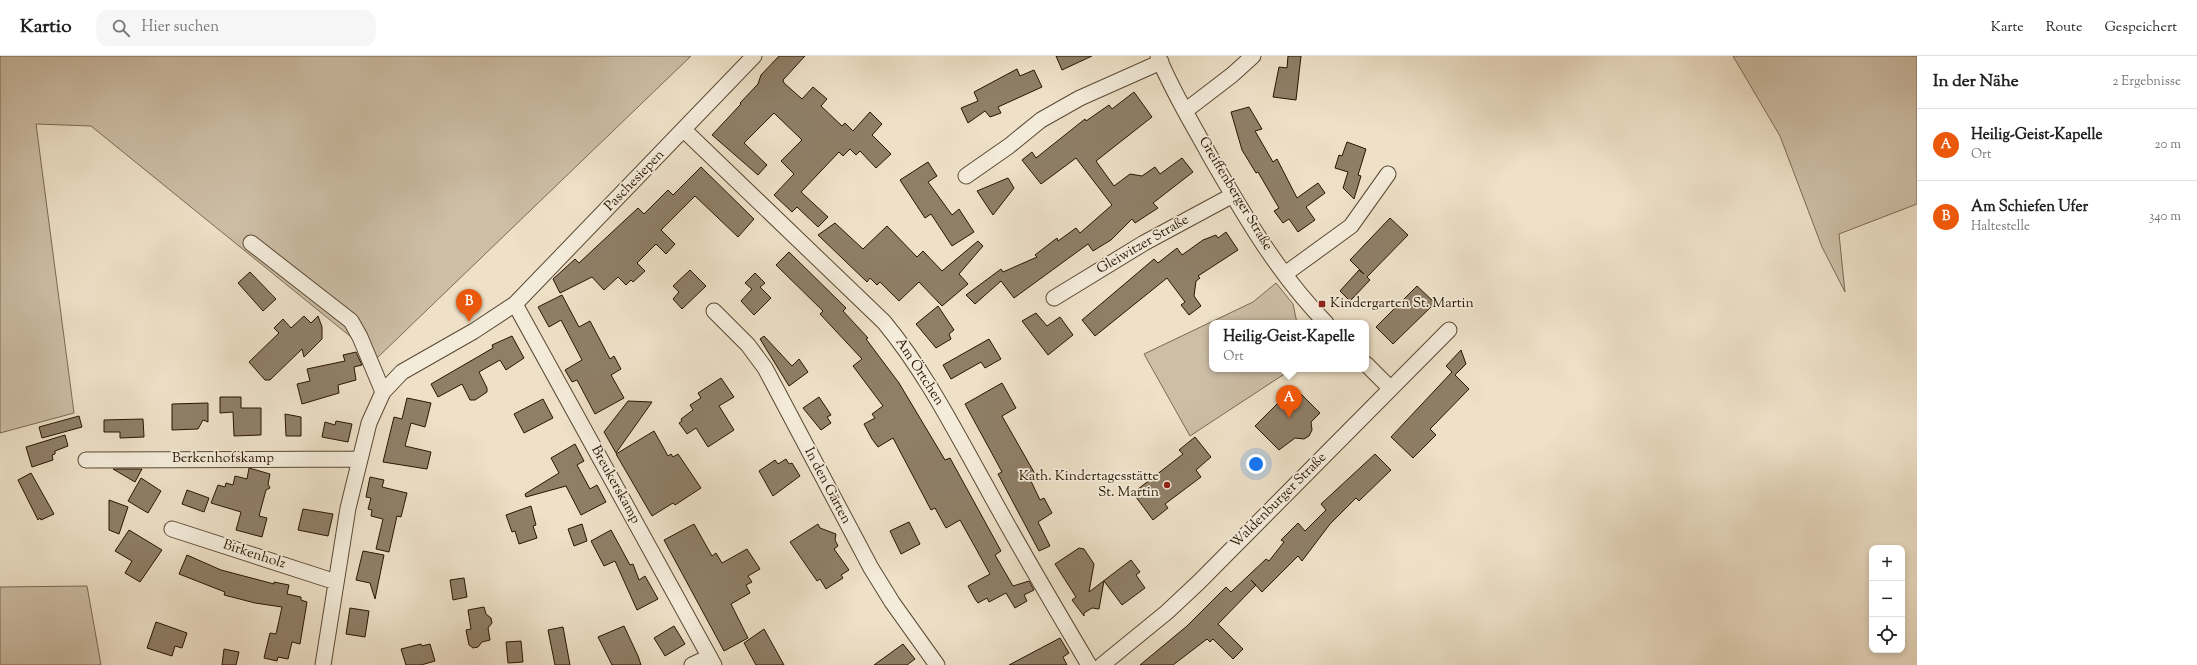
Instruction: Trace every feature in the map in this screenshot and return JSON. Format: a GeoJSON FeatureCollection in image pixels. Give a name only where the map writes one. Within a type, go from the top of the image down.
{"type":"FeatureCollection","features":[{"type":"Feature","properties":{"kind":"street","name":"Paschesiepen"},"geometry":{"type":"LineString","coordinates":[[515,304],[754,56]]}},
{"type":"Feature","properties":{"kind":"street"},"geometry":{"type":"LineString","coordinates":[[1185,111],[1253,56]]}},
{"type":"Feature","properties":{"kind":"street"},"geometry":{"type":"LineString","coordinates":[[966,176],[1009,146],[1040,120],[1086,95],[1160,59]]}},
{"type":"Feature","properties":{"kind":"street","name":"Greiffenberger Straße"},"geometry":{"type":"LineString","coordinates":[[1160,59],[1185,111],[1256,234],[1285,274],[1323,320]]}},
{"type":"Feature","properties":{"kind":"street","name":"Am Örtchen"},"geometry":{"type":"LineString","coordinates":[[684,130],[884,322],[909,353],[929,383],[1033,572],[1089,665]]}},
{"type":"Feature","properties":{"kind":"street"},"geometry":{"type":"LineString","coordinates":[[1285,274],[1351,226],[1388,174]]}},
{"type":"Feature","properties":{"kind":"street","name":"Gleiwitzer Straße"},"geometry":{"type":"LineString","coordinates":[[1054,298],[1144,243],[1233,195]]}},
{"type":"Feature","properties":{"kind":"street"},"geometry":{"type":"LineString","coordinates":[[251,243],[351,320],[360,337],[383,392]]}},
{"type":"Feature","properties":{"kind":"street"},"geometry":{"type":"LineString","coordinates":[[323,665],[336,582],[359,459],[369,423],[383,392],[402,372],[474,331],[515,304]]}},
{"type":"Feature","properties":{"kind":"street","name":"Breukerskamp"},"geometry":{"type":"LineString","coordinates":[[515,304],[712,661]]}},
{"type":"Feature","properties":{"kind":"street","name":"In den Gärten"},"geometry":{"type":"LineString","coordinates":[[714,311],[748,345],[765,368],[872,568],[892,602],[937,665]]}},
{"type":"Feature","properties":{"kind":"street","name":"Waldenburger Straße"},"geometry":{"type":"LineString","coordinates":[[1102,665],[1167,612],[1193,587],[1449,330]]}},
{"type":"Feature","properties":{"kind":"street"},"geometry":{"type":"LineString","coordinates":[[1369,367],[1390,388]]}},
{"type":"Feature","properties":{"kind":"street","name":"Berkenhofskamp"},"geometry":{"type":"LineString","coordinates":[[86,460],[359,459]]}},
{"type":"Feature","properties":{"kind":"street","name":"Birkenholz"},"geometry":{"type":"LineString","coordinates":[[172,529],[336,582]]}},
{"type":"Feature","properties":{"kind":"street"},"geometry":{"type":"LineString","coordinates":[[692,665],[712,661]]}},
{"type":"Feature","properties":{"kind":"shaded area"},"geometry":{"type":"Polygon","coordinates":[[[0,56],[691,56],[377,358],[91,126],[36,124],[74,413],[0,433],[0,56]]]}},
{"type":"Feature","properties":{"kind":"shaded area"},"geometry":{"type":"Polygon","coordinates":[[[1733,56],[1917,56],[1917,204],[1839,234],[1845,292],[1822,247],[1780,136],[1733,56]]]}},
{"type":"Feature","properties":{"kind":"shaded area"},"geometry":{"type":"Polygon","coordinates":[[[1276,283],[1293,304],[1296,320],[1215,320],[1253,302],[1276,283]]]}},
{"type":"Feature","properties":{"kind":"shaded area"},"geometry":{"type":"Polygon","coordinates":[[[1209,323],[1209,372],[1287,372],[1190,436],[1144,354],[1209,323]]]}},
{"type":"Feature","properties":{"kind":"shaded area"},"geometry":{"type":"Polygon","coordinates":[[[87,586],[101,665],[0,665],[0,587],[87,586]]]}},
{"type":"Feature","properties":{"kind":"building"},"geometry":{"type":"Polygon","coordinates":[[[779,56],[805,56],[783,80],[784,83],[802,99],[813,87],[827,99],[821,106],[842,126],[845,123],[853,131],[870,112],[882,124],[872,135],[891,154],[876,168],[860,151],[856,155],[850,149],[843,156],[839,152],[801,192],[828,217],[818,227],[797,207],[792,212],[774,195],[794,174],[781,161],[802,140],[774,113],[744,143],[767,165],[758,175],[712,135],[758,84],[761,75],[779,56]]]}},
{"type":"Feature","properties":{"kind":"building"},"geometry":{"type":"Polygon","coordinates":[[[1056,56],[1092,56],[1062,70],[1056,56]]]}},
{"type":"Feature","properties":{"kind":"building"},"geometry":{"type":"Polygon","coordinates":[[[1288,56],[1301,56],[1296,100],[1273,97],[1279,67],[1287,68],[1288,56]]]}},
{"type":"Feature","properties":{"kind":"building"},"geometry":{"type":"Polygon","coordinates":[[[1017,69],[1020,76],[1034,70],[1042,87],[998,107],[1001,113],[990,117],[985,111],[968,123],[961,108],[978,101],[974,92],[1017,69]]]}},
{"type":"Feature","properties":{"kind":"building"},"geometry":{"type":"Polygon","coordinates":[[[1134,92],[1152,117],[1096,161],[1114,186],[1130,174],[1142,176],[1155,167],[1160,174],[1182,158],[1193,172],[1153,203],[1158,208],[1135,223],[1132,219],[1111,240],[1093,251],[1088,244],[1014,298],[1001,281],[975,304],[966,295],[1001,269],[1003,272],[1037,257],[1035,255],[1057,238],[1058,241],[1076,228],[1080,233],[1112,205],[1076,158],[1041,184],[1022,160],[1032,152],[1036,158],[1085,119],[1086,121],[1109,105],[1112,109],[1134,92]]]}},
{"type":"Feature","properties":{"kind":"building"},"geometry":{"type":"Polygon","coordinates":[[[1249,107],[1262,129],[1255,131],[1273,162],[1277,159],[1297,198],[1318,183],[1325,193],[1306,207],[1315,220],[1298,232],[1289,219],[1283,223],[1274,211],[1279,208],[1258,172],[1256,173],[1242,150],[1231,112],[1249,107]]]}},
{"type":"Feature","properties":{"kind":"building"},"geometry":{"type":"Polygon","coordinates":[[[1347,142],[1366,149],[1358,175],[1361,176],[1354,199],[1343,188],[1348,172],[1335,168],[1339,155],[1342,156],[1347,142]]]}},
{"type":"Feature","properties":{"kind":"building"},"geometry":{"type":"Polygon","coordinates":[[[928,162],[937,176],[928,182],[952,215],[959,209],[974,232],[952,246],[931,214],[925,218],[900,180],[928,162]]]}},
{"type":"Feature","properties":{"kind":"building"},"geometry":{"type":"Polygon","coordinates":[[[701,167],[754,219],[738,237],[695,196],[661,230],[675,244],[666,254],[656,244],[637,263],[645,271],[633,282],[631,280],[626,285],[618,277],[604,290],[592,277],[560,293],[553,279],[575,259],[579,263],[638,208],[644,214],[668,190],[673,195],[701,167]]]}},
{"type":"Feature","properties":{"kind":"building"},"geometry":{"type":"Polygon","coordinates":[[[1008,178],[1014,188],[993,215],[977,191],[1008,178]]]}},
{"type":"Feature","properties":{"kind":"building"},"geometry":{"type":"Polygon","coordinates":[[[1390,218],[1408,235],[1367,277],[1370,280],[1350,301],[1340,291],[1359,270],[1364,274],[1350,260],[1390,218]]]}},
{"type":"Feature","properties":{"kind":"building"},"geometry":{"type":"Polygon","coordinates":[[[835,223],[863,249],[887,226],[917,257],[923,251],[942,271],[978,241],[983,246],[959,274],[968,284],[942,306],[919,282],[899,301],[880,282],[877,285],[870,278],[867,282],[818,235],[835,223]]]}},
{"type":"Feature","properties":{"kind":"building"},"geometry":{"type":"Polygon","coordinates":[[[1226,232],[1238,250],[1198,276],[1200,278],[1196,281],[1194,296],[1201,306],[1189,315],[1181,305],[1185,302],[1167,278],[1095,336],[1082,320],[1154,259],[1158,263],[1177,248],[1182,255],[1203,240],[1216,235],[1218,238],[1226,232]]]}},
{"type":"Feature","properties":{"kind":"building"},"geometry":{"type":"Polygon","coordinates":[[[789,252],[846,308],[843,311],[868,338],[866,339],[899,383],[945,460],[950,458],[1001,551],[995,555],[1013,586],[1029,581],[1034,590],[1024,595],[1027,601],[1015,608],[1006,593],[989,602],[987,598],[978,603],[975,599],[968,586],[990,574],[960,520],[946,528],[935,508],[931,510],[893,438],[878,447],[872,439],[864,424],[875,418],[872,414],[883,406],[853,366],[862,359],[820,314],[823,311],[776,265],[789,252]]]}},
{"type":"Feature","properties":{"kind":"building"},"geometry":{"type":"Polygon","coordinates":[[[690,270],[706,286],[682,309],[673,299],[679,292],[673,286],[690,270]]]}},
{"type":"Feature","properties":{"kind":"building"},"geometry":{"type":"Polygon","coordinates":[[[250,272],[276,299],[263,311],[238,283],[250,272]]]}},
{"type":"Feature","properties":{"kind":"building"},"geometry":{"type":"Polygon","coordinates":[[[755,273],[765,283],[760,287],[771,298],[754,315],[741,301],[752,289],[745,283],[755,273]]]}},
{"type":"Feature","properties":{"kind":"building"},"geometry":{"type":"Polygon","coordinates":[[[1417,286],[1435,303],[1393,344],[1376,327],[1417,286]]]}},
{"type":"Feature","properties":{"kind":"building"},"geometry":{"type":"Polygon","coordinates":[[[562,295],[579,327],[590,321],[610,359],[614,356],[621,369],[611,375],[624,398],[595,414],[577,380],[572,382],[565,370],[582,360],[561,320],[549,327],[538,307],[562,295]]]}},
{"type":"Feature","properties":{"kind":"building"},"geometry":{"type":"Polygon","coordinates":[[[938,306],[954,330],[949,334],[951,339],[936,348],[916,324],[938,306]]]}},
{"type":"Feature","properties":{"kind":"building"},"geometry":{"type":"Polygon","coordinates":[[[1036,313],[1047,326],[1060,317],[1073,335],[1048,355],[1022,321],[1036,313]]]}},
{"type":"Feature","properties":{"kind":"building"},"geometry":{"type":"Polygon","coordinates":[[[304,316],[311,323],[318,316],[322,327],[322,339],[304,357],[302,349],[270,380],[265,380],[249,362],[279,333],[274,328],[283,319],[291,328],[304,316]]]}},
{"type":"Feature","properties":{"kind":"building"},"geometry":{"type":"Polygon","coordinates":[[[512,336],[524,358],[506,370],[500,360],[479,372],[487,388],[487,392],[475,400],[470,400],[462,384],[438,397],[431,384],[493,348],[492,345],[512,336]]]}},
{"type":"Feature","properties":{"kind":"building"},"geometry":{"type":"Polygon","coordinates":[[[764,336],[792,366],[799,359],[808,372],[789,386],[760,339],[764,336]]]}},
{"type":"Feature","properties":{"kind":"building"},"geometry":{"type":"Polygon","coordinates":[[[989,339],[1001,359],[985,368],[981,362],[951,379],[943,365],[989,339]]]}},
{"type":"Feature","properties":{"kind":"building"},"geometry":{"type":"Polygon","coordinates":[[[1461,350],[1466,364],[1455,375],[1469,389],[1430,429],[1436,435],[1413,458],[1391,437],[1452,372],[1446,366],[1461,350]]]}},
{"type":"Feature","properties":{"kind":"building"},"geometry":{"type":"Polygon","coordinates":[[[356,352],[362,365],[354,367],[356,380],[338,385],[339,393],[302,404],[297,384],[310,381],[307,369],[345,361],[343,355],[356,352]]]}},
{"type":"Feature","properties":{"kind":"building"},"geometry":{"type":"Polygon","coordinates":[[[721,378],[734,397],[719,406],[734,430],[708,447],[696,428],[687,434],[679,423],[682,421],[681,419],[693,410],[690,405],[701,398],[698,393],[721,378]]]}},
{"type":"Feature","properties":{"kind":"building"},"geometry":{"type":"Polygon","coordinates":[[[1002,383],[1016,408],[1002,416],[1035,474],[1029,477],[1040,500],[1044,498],[1052,513],[1038,522],[1050,546],[1039,551],[998,474],[1002,472],[965,404],[1002,383]]]}},
{"type":"Feature","properties":{"kind":"building"},"geometry":{"type":"Polygon","coordinates":[[[1294,387],[1320,413],[1311,422],[1312,430],[1309,436],[1304,439],[1295,438],[1279,450],[1255,426],[1294,387]]]}},
{"type":"Feature","properties":{"kind":"building"},"geometry":{"type":"Polygon","coordinates":[[[220,397],[241,397],[241,408],[261,408],[261,435],[234,436],[233,412],[220,413],[220,397]]]}},
{"type":"Feature","properties":{"kind":"building"},"geometry":{"type":"Polygon","coordinates":[[[819,397],[831,415],[827,417],[831,423],[821,430],[803,408],[819,397]]]}},
{"type":"Feature","properties":{"kind":"building"},"geometry":{"type":"Polygon","coordinates":[[[407,398],[431,403],[425,427],[411,423],[405,446],[431,452],[427,469],[383,462],[394,417],[402,419],[407,398]]]}},
{"type":"Feature","properties":{"kind":"building"},"geometry":{"type":"Polygon","coordinates":[[[543,399],[553,418],[524,433],[514,414],[543,399]]]}},
{"type":"Feature","properties":{"kind":"building"},"geometry":{"type":"Polygon","coordinates":[[[628,401],[652,402],[616,453],[604,432],[628,401]]]}},
{"type":"Feature","properties":{"kind":"building"},"geometry":{"type":"Polygon","coordinates":[[[208,403],[208,422],[203,420],[198,429],[172,430],[172,404],[208,403]]]}},
{"type":"Feature","properties":{"kind":"building"},"geometry":{"type":"Polygon","coordinates":[[[285,414],[301,417],[301,436],[286,436],[285,414]]]}},
{"type":"Feature","properties":{"kind":"building"},"geometry":{"type":"Polygon","coordinates":[[[79,416],[82,427],[42,438],[39,427],[79,416]]]}},
{"type":"Feature","properties":{"kind":"building"},"geometry":{"type":"Polygon","coordinates":[[[143,419],[144,437],[120,438],[120,432],[104,432],[104,420],[143,419]]]}},
{"type":"Feature","properties":{"kind":"building"},"geometry":{"type":"Polygon","coordinates":[[[336,421],[352,424],[348,442],[322,437],[325,422],[335,425],[336,421]]]}},
{"type":"Feature","properties":{"kind":"building"},"geometry":{"type":"Polygon","coordinates":[[[654,431],[668,456],[671,454],[673,457],[678,454],[701,488],[675,505],[673,503],[652,516],[616,454],[654,431]]]}},
{"type":"Feature","properties":{"kind":"building"},"geometry":{"type":"Polygon","coordinates":[[[65,435],[68,446],[55,451],[55,454],[52,455],[53,460],[32,467],[26,447],[65,435]]]}},
{"type":"Feature","properties":{"kind":"building","name":"Kath. Kindertagesstätte St. Martin"},"geometry":{"type":"Polygon","coordinates":[[[1195,437],[1211,457],[1196,470],[1201,477],[1165,504],[1168,508],[1153,520],[1133,493],[1183,454],[1179,450],[1195,437]]]}},
{"type":"Feature","properties":{"kind":"building"},"geometry":{"type":"Polygon","coordinates":[[[575,444],[584,461],[577,465],[590,489],[597,485],[606,502],[581,515],[566,486],[526,497],[525,494],[559,473],[551,458],[575,444]]]}},
{"type":"Feature","properties":{"kind":"building"},"geometry":{"type":"Polygon","coordinates":[[[1375,454],[1391,470],[1359,501],[1356,498],[1330,524],[1302,561],[1298,556],[1262,592],[1256,585],[1218,624],[1243,649],[1233,659],[1213,639],[1210,642],[1207,639],[1173,665],[1140,665],[1187,626],[1226,587],[1231,592],[1266,559],[1269,561],[1284,542],[1281,540],[1298,523],[1305,531],[1326,510],[1321,504],[1375,454]]]}},
{"type":"Feature","properties":{"kind":"building"},"geometry":{"type":"Polygon","coordinates":[[[786,459],[789,464],[792,463],[800,476],[773,496],[759,471],[775,460],[778,464],[786,459]]]}},
{"type":"Feature","properties":{"kind":"building"},"geometry":{"type":"Polygon","coordinates":[[[249,468],[270,474],[268,484],[270,488],[266,490],[259,516],[267,518],[262,537],[236,530],[241,512],[211,503],[218,485],[225,487],[226,483],[233,485],[235,476],[247,479],[249,468]]]}},
{"type":"Feature","properties":{"kind":"building"},"geometry":{"type":"Polygon","coordinates":[[[113,469],[142,469],[135,482],[113,469]]]}},
{"type":"Feature","properties":{"kind":"building"},"geometry":{"type":"Polygon","coordinates":[[[31,473],[54,514],[41,520],[40,518],[38,520],[18,480],[31,473]]]}},
{"type":"Feature","properties":{"kind":"building"},"geometry":{"type":"Polygon","coordinates":[[[370,477],[384,480],[382,487],[407,493],[401,517],[397,516],[389,552],[376,549],[383,519],[371,516],[372,510],[368,509],[371,498],[366,497],[370,477]]]}},
{"type":"Feature","properties":{"kind":"building"},"geometry":{"type":"Polygon","coordinates":[[[141,478],[161,491],[148,513],[128,501],[141,478]]]}},
{"type":"Feature","properties":{"kind":"building"},"geometry":{"type":"Polygon","coordinates":[[[187,490],[209,498],[204,512],[182,504],[187,490]]]}},
{"type":"Feature","properties":{"kind":"building"},"geometry":{"type":"Polygon","coordinates":[[[109,500],[128,507],[119,534],[109,530],[109,500]]]}},
{"type":"Feature","properties":{"kind":"building"},"geometry":{"type":"Polygon","coordinates":[[[531,506],[536,525],[533,526],[537,538],[519,544],[515,531],[512,532],[506,515],[531,506]]]}},
{"type":"Feature","properties":{"kind":"building"},"geometry":{"type":"Polygon","coordinates":[[[303,509],[333,514],[328,536],[298,530],[303,509]]]}},
{"type":"Feature","properties":{"kind":"building"},"geometry":{"type":"Polygon","coordinates":[[[909,522],[920,544],[901,554],[890,531],[909,522]]]}},
{"type":"Feature","properties":{"kind":"building"},"geometry":{"type":"Polygon","coordinates":[[[582,524],[587,541],[574,546],[568,529],[582,524]]]}},
{"type":"Feature","properties":{"kind":"building"},"geometry":{"type":"Polygon","coordinates":[[[694,524],[712,556],[716,553],[722,563],[747,549],[760,569],[748,576],[752,582],[746,585],[750,593],[731,604],[748,638],[724,651],[664,540],[694,524]]]}},
{"type":"Feature","properties":{"kind":"building"},"geometry":{"type":"Polygon","coordinates":[[[818,524],[820,528],[836,534],[835,540],[838,546],[834,549],[849,570],[841,575],[843,578],[826,589],[820,579],[817,581],[790,542],[818,524]]]}},
{"type":"Feature","properties":{"kind":"building"},"geometry":{"type":"Polygon","coordinates":[[[129,530],[162,550],[140,582],[125,573],[132,561],[115,551],[129,530]]]}},
{"type":"Feature","properties":{"kind":"building"},"geometry":{"type":"Polygon","coordinates":[[[611,530],[630,565],[633,564],[639,580],[645,576],[658,599],[637,610],[615,561],[604,566],[591,541],[611,530]]]}},
{"type":"Feature","properties":{"kind":"building"},"geometry":{"type":"Polygon","coordinates":[[[1079,548],[1084,549],[1094,564],[1089,592],[1131,560],[1140,572],[1136,575],[1145,588],[1122,605],[1104,581],[1099,609],[1092,608],[1084,613],[1084,616],[1072,600],[1076,597],[1055,564],[1079,548]]]}},
{"type":"Feature","properties":{"kind":"building"},"geometry":{"type":"Polygon","coordinates":[[[363,551],[384,555],[375,599],[370,583],[356,580],[363,551]]]}},
{"type":"Feature","properties":{"kind":"building"},"geometry":{"type":"Polygon","coordinates":[[[187,555],[221,570],[274,584],[274,582],[289,585],[287,594],[301,597],[301,600],[307,602],[300,644],[292,642],[288,659],[278,657],[277,661],[264,658],[270,633],[276,634],[282,607],[255,603],[224,595],[225,592],[179,574],[187,555]]]}},
{"type":"Feature","properties":{"kind":"building"},"geometry":{"type":"Polygon","coordinates":[[[464,578],[467,597],[453,600],[450,580],[464,578]]]}},
{"type":"Feature","properties":{"kind":"building"},"geometry":{"type":"Polygon","coordinates":[[[484,607],[486,614],[491,618],[492,623],[488,628],[490,640],[482,642],[478,647],[473,648],[469,645],[466,630],[471,629],[468,610],[484,607]]]}},
{"type":"Feature","properties":{"kind":"building"},"geometry":{"type":"Polygon","coordinates":[[[350,608],[369,611],[365,637],[346,634],[350,608]]]}},
{"type":"Feature","properties":{"kind":"building"},"geometry":{"type":"Polygon","coordinates":[[[156,622],[187,633],[182,648],[175,646],[172,656],[147,648],[156,622]]]}},
{"type":"Feature","properties":{"kind":"building"},"geometry":{"type":"Polygon","coordinates":[[[624,626],[641,665],[612,665],[598,637],[624,626]]]}},
{"type":"Feature","properties":{"kind":"building"},"geometry":{"type":"Polygon","coordinates":[[[674,626],[685,644],[665,656],[654,638],[674,626]]]}},
{"type":"Feature","properties":{"kind":"building"},"geometry":{"type":"Polygon","coordinates":[[[563,627],[570,665],[555,665],[548,630],[563,627]]]}},
{"type":"Feature","properties":{"kind":"building"},"geometry":{"type":"Polygon","coordinates":[[[764,629],[784,665],[756,665],[744,643],[764,629]]]}},
{"type":"Feature","properties":{"kind":"building"},"geometry":{"type":"Polygon","coordinates":[[[1060,638],[1069,653],[1063,657],[1067,665],[1009,665],[1060,638]]]}},
{"type":"Feature","properties":{"kind":"building"},"geometry":{"type":"Polygon","coordinates":[[[521,641],[523,662],[508,663],[506,642],[521,641]]]}},
{"type":"Feature","properties":{"kind":"building"},"geometry":{"type":"Polygon","coordinates":[[[421,644],[422,646],[430,644],[435,661],[421,665],[406,665],[401,649],[421,644]]]}},
{"type":"Feature","properties":{"kind":"building"},"geometry":{"type":"Polygon","coordinates":[[[903,644],[915,659],[907,665],[874,665],[903,644]]]}},
{"type":"Feature","properties":{"kind":"building"},"geometry":{"type":"Polygon","coordinates":[[[224,649],[239,652],[236,665],[222,665],[224,649]]]}},
{"type":"Feature","properties":{"kind":"place","name":"Kindergarten St. Martin"},"geometry":{"type":"Point","coordinates":[1322,304]}},
{"type":"Feature","properties":{"kind":"place","name":"Am Schiefen Ufer"},"geometry":{"type":"Point","coordinates":[469,322]}},
{"type":"Feature","properties":{"kind":"place","name":"Heilig-Geist-Kapelle"},"geometry":{"type":"Point","coordinates":[1289,418]}},
{"type":"Feature","properties":{"kind":"place","name":"Kath. Kindertagesstätte St. Martin"},"geometry":{"type":"Point","coordinates":[1167,485]}}]}
